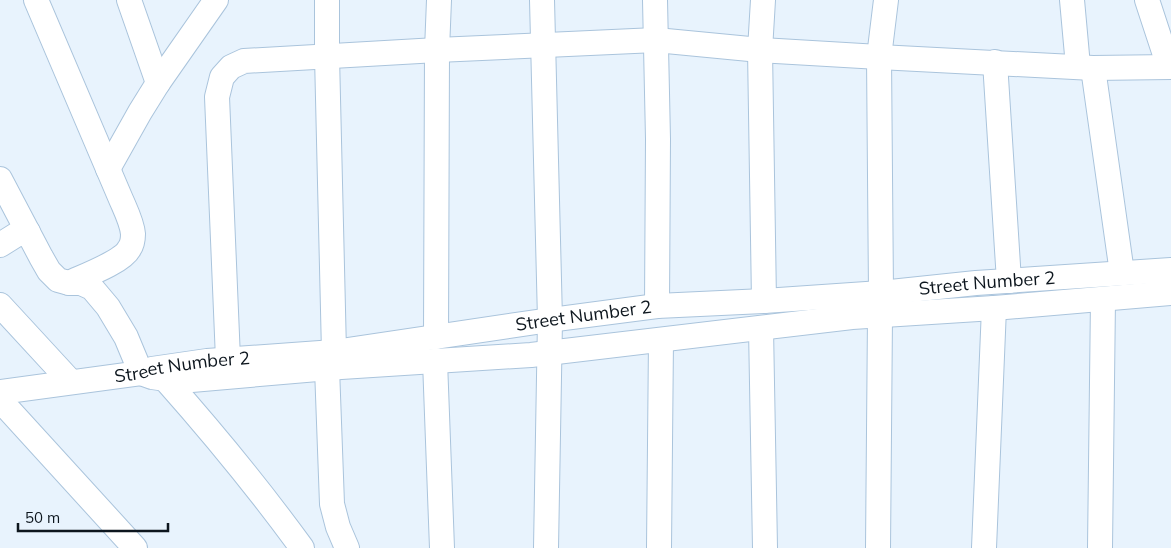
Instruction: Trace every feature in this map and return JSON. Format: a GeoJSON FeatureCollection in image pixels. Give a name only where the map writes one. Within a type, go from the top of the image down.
{"type":"FeatureCollection","features":[{"type":"Feature","properties":{"kind":"street"},"geometry":{"type":"LineString","coordinates":[[36,0],[108,169],[133,235],[130,248],[119,259],[69,283]]}},
{"type":"Feature","properties":{"kind":"street"},"geometry":{"type":"LineString","coordinates":[[129,0],[158,83]]}},
{"type":"Feature","properties":{"kind":"street"},"geometry":{"type":"LineString","coordinates":[[108,169],[158,83],[216,0]]}},
{"type":"Feature","properties":{"kind":"street"},"geometry":{"type":"LineString","coordinates":[[327,0],[332,504],[338,527],[347,548]]}},
{"type":"Feature","properties":{"kind":"street"},"geometry":{"type":"LineString","coordinates":[[436,337],[437,50],[439,0]]}},
{"type":"Feature","properties":{"kind":"street"},"geometry":{"type":"LineString","coordinates":[[542,0],[550,320],[546,548]]}},
{"type":"Feature","properties":{"kind":"street"},"geometry":{"type":"LineString","coordinates":[[656,0],[658,139],[657,306]]}},
{"type":"Feature","properties":{"kind":"street"},"geometry":{"type":"LineString","coordinates":[[763,0],[760,50],[764,301]]}},
{"type":"Feature","properties":{"kind":"street"},"geometry":{"type":"LineString","coordinates":[[878,548],[880,304],[879,57],[886,0]]}},
{"type":"Feature","properties":{"kind":"street"},"geometry":{"type":"LineString","coordinates":[[1072,0],[1086,67],[1122,273]]}},
{"type":"Feature","properties":{"kind":"street"},"geometry":{"type":"LineString","coordinates":[[228,359],[217,97],[222,77],[231,67],[244,61],[656,40],[760,50],[879,57],[1086,67],[1170,67],[1147,0]]}},
{"type":"Feature","properties":{"kind":"street"},"geometry":{"type":"LineString","coordinates":[[995,62],[1009,281]]}},
{"type":"Feature","properties":{"kind":"street"},"geometry":{"type":"LineString","coordinates":[[0,179],[49,270],[58,280],[69,283],[81,283],[92,288],[108,307],[126,337],[141,373],[152,377],[180,381],[330,360],[435,361],[550,353],[852,317],[880,304],[994,308],[1171,293]]}},
{"type":"Feature","properties":{"kind":"street"},"geometry":{"type":"LineString","coordinates":[[0,245],[16,235],[28,232]]}},
{"type":"Feature","properties":{"kind":"street","name":"Street Number 2"},"geometry":{"type":"LineString","coordinates":[[0,392],[141,373],[152,369],[207,361],[228,359],[330,360],[436,337],[657,306],[764,301],[880,304],[976,283],[1171,270]]}},
{"type":"Feature","properties":{"kind":"street"},"geometry":{"type":"LineString","coordinates":[[1100,548],[1103,299]]}},
{"type":"Feature","properties":{"kind":"street"},"geometry":{"type":"LineString","coordinates":[[0,305],[71,382]]}},
{"type":"Feature","properties":{"kind":"street"},"geometry":{"type":"LineString","coordinates":[[984,548],[994,308]]}},
{"type":"Feature","properties":{"kind":"street"},"geometry":{"type":"LineString","coordinates":[[762,328],[765,548]]}},
{"type":"Feature","properties":{"kind":"street"},"geometry":{"type":"LineString","coordinates":[[659,548],[661,340]]}},
{"type":"Feature","properties":{"kind":"street"},"geometry":{"type":"LineString","coordinates":[[435,361],[442,548]]}},
{"type":"Feature","properties":{"kind":"street"},"geometry":{"type":"LineString","coordinates":[[165,379],[259,491],[302,548]]}},
{"type":"Feature","properties":{"kind":"street"},"geometry":{"type":"LineString","coordinates":[[0,400],[132,547]]}}]}
